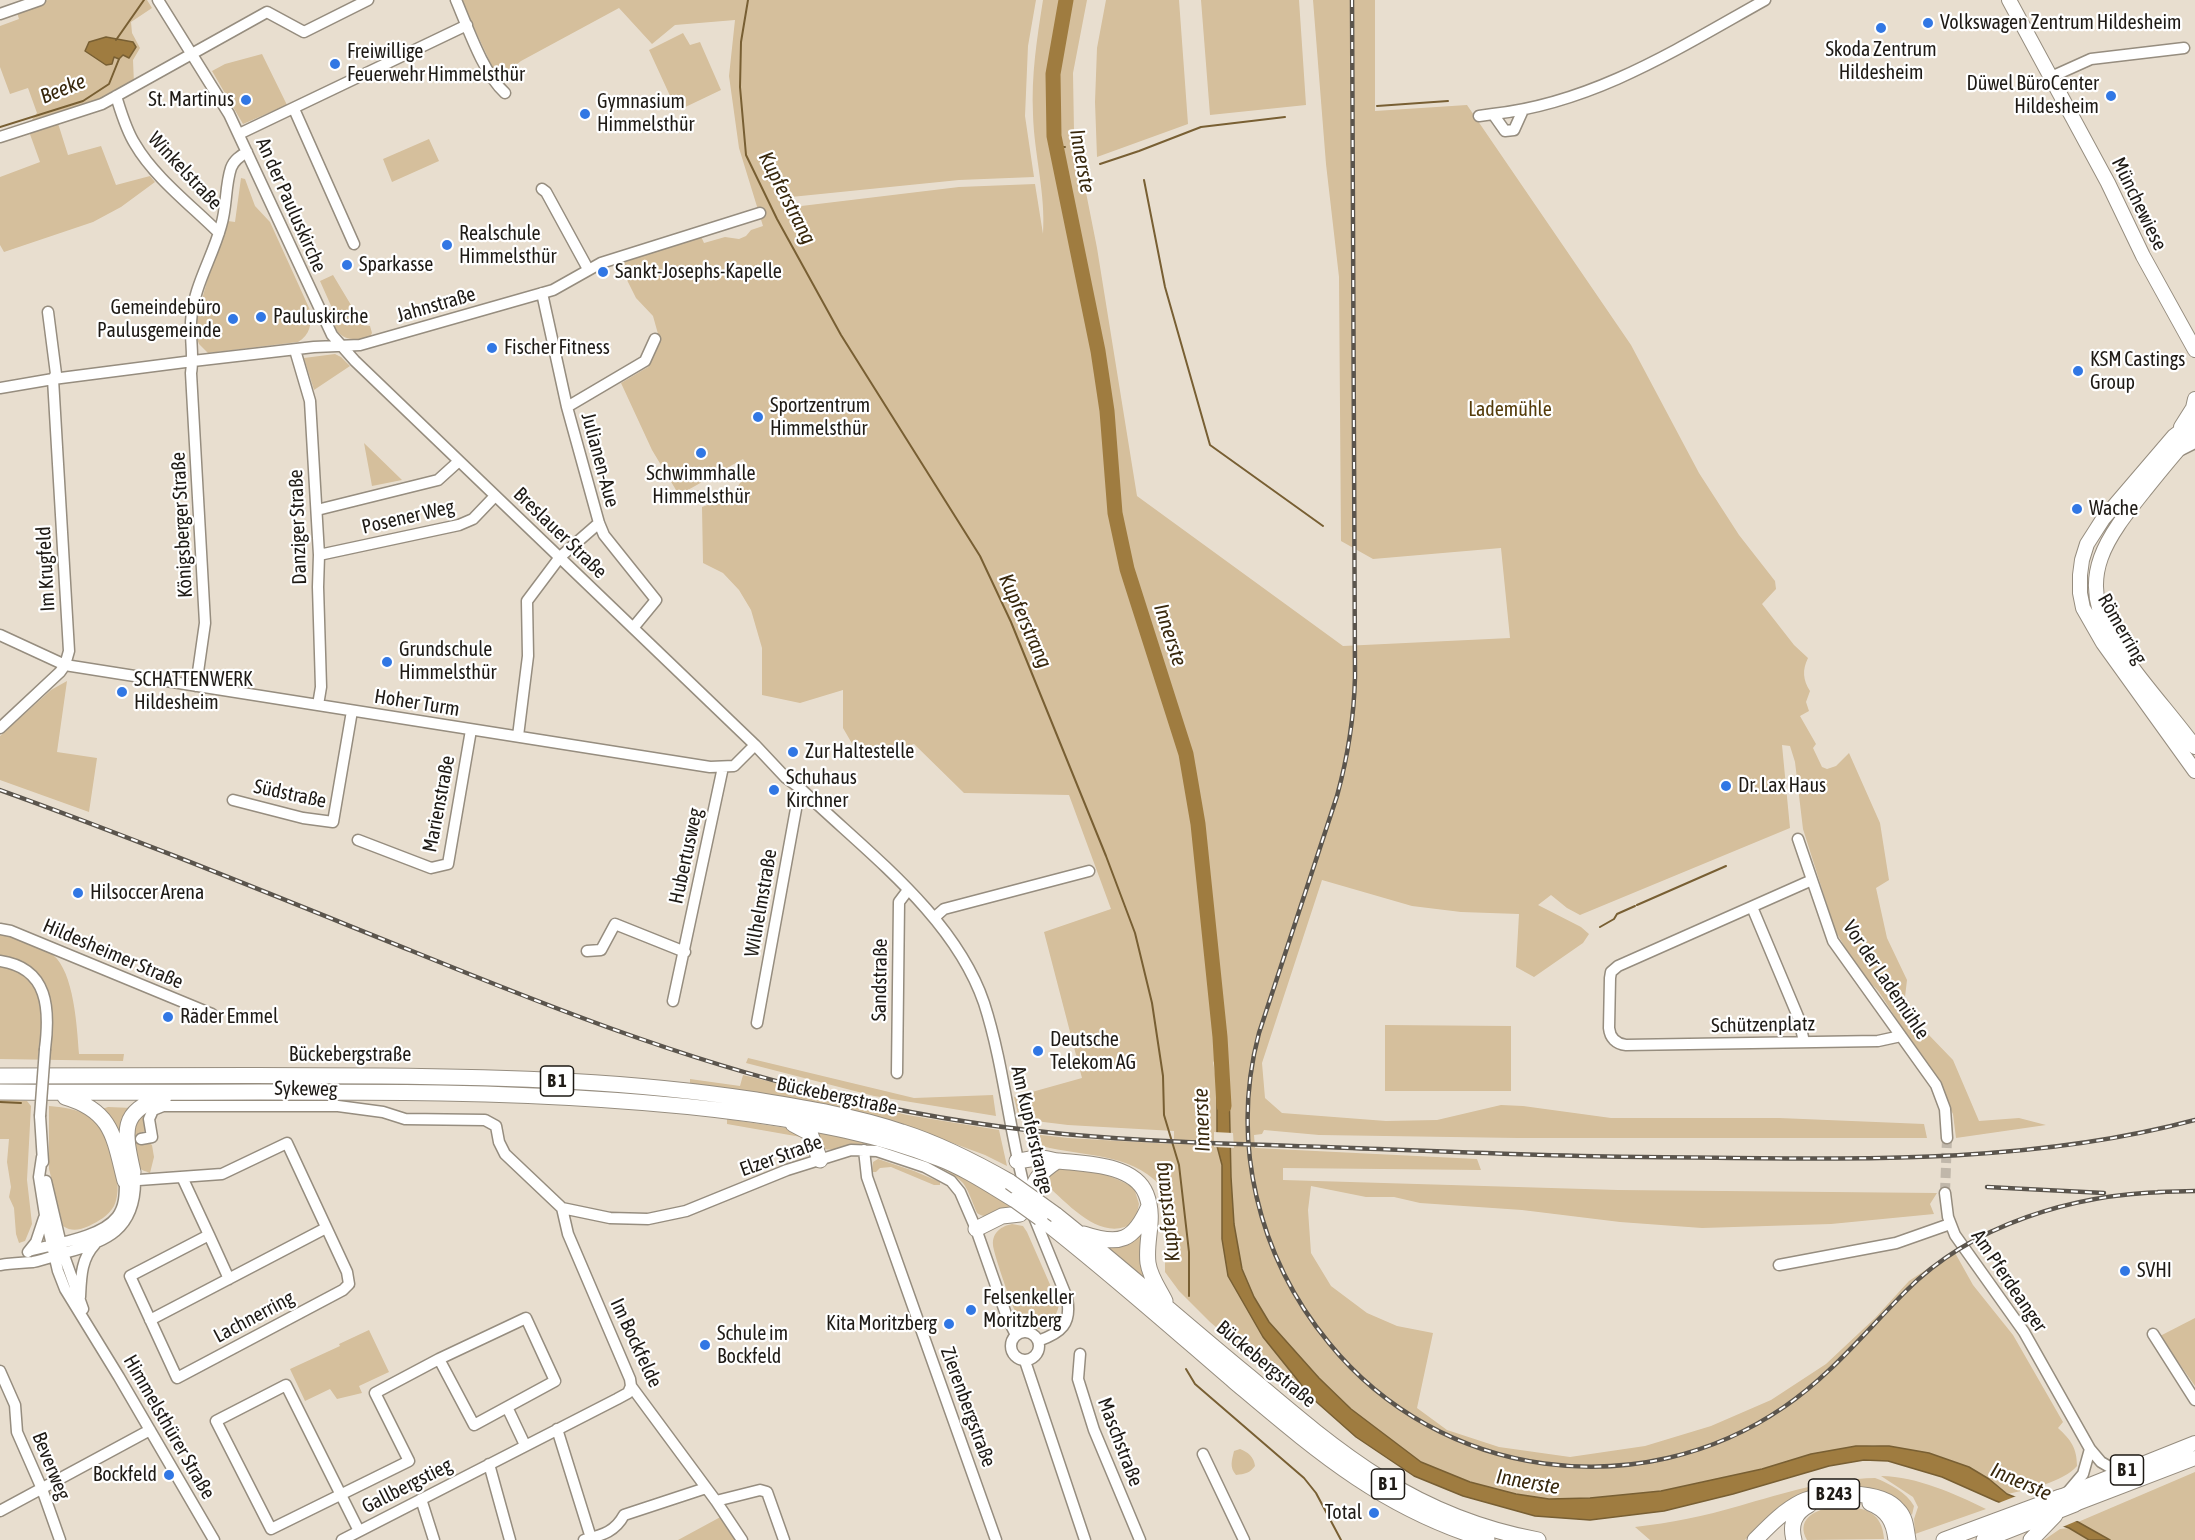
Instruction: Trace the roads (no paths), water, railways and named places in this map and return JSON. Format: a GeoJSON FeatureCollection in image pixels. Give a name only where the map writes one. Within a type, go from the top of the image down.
{"type":"FeatureCollection","features":[{"type":"Feature","properties":{"kind":"highway","name":"Bückebergstraße"},"geometry":{"type":"LineString","coordinates":[[5,1074],[495,1078],[633,1086],[688,1091],[783,1105],[876,1124],[903,1132],[951,1151],[1010,1182],[1056,1215],[1326,1441],[1375,1476],[1407,1495],[1448,1514],[1491,1529],[1538,1540]]}},
{"type":"Feature","properties":{"kind":"highway","name":"Bückebergstraße"},"geometry":{"type":"LineString","coordinates":[[0,1092],[400,1093],[578,1098],[686,1105],[779,1118],[866,1134],[903,1145],[949,1163],[1040,1218],[1297,1435],[1352,1476],[1393,1502],[1430,1520],[1487,1540]]}},
{"type":"Feature","properties":{"kind":"highway"},"geometry":{"type":"LineString","coordinates":[[50,1092],[88,1105],[102,1119],[111,1132],[130,1181]]}},
{"type":"Feature","properties":{"kind":"highway"},"geometry":{"type":"LineString","coordinates":[[130,1181],[127,1138],[130,1120],[145,1103],[179,1092]]}},
{"type":"Feature","properties":{"kind":"highway"},"geometry":{"type":"LineString","coordinates":[[779,1118],[810,1133],[820,1160]]}},
{"type":"Feature","properties":{"kind":"highway"},"geometry":{"type":"LineString","coordinates":[[1017,1161],[1041,1158],[1085,1164],[1123,1172],[1134,1178],[1142,1186],[1149,1206],[1152,1225],[1148,1267],[1169,1309]]}},
{"type":"Feature","properties":{"kind":"highway"},"geometry":{"type":"LineString","coordinates":[[976,1229],[1021,1206],[1042,1171],[1057,1161]]}},
{"type":"Feature","properties":{"kind":"highway"},"geometry":{"type":"LineString","coordinates":[[1078,1232],[1104,1240],[1124,1239],[1137,1228],[1149,1206]]}},
{"type":"Feature","properties":{"kind":"highway","name":"B 243"},"geometry":{"type":"LineString","coordinates":[[1755,1540],[1778,1517],[1798,1503],[1818,1496],[1840,1494],[1880,1499],[1893,1505],[1904,1518],[1908,1540]]}},
{"type":"Feature","properties":{"kind":"highway"},"geometry":{"type":"LineString","coordinates":[[1794,1540],[1792,1526],[1800,1510],[1818,1502],[1838,1499],[1862,1501],[1880,1507],[1892,1521],[1896,1540]]}},
{"type":"Feature","properties":{"kind":"highway"},"geometry":{"type":"LineString","coordinates":[[2032,1539],[2065,1502]]}},
{"type":"Feature","properties":{"kind":"highway","name":"B 1"},"geometry":{"type":"LineString","coordinates":[[1944,1540],[1995,1521],[2065,1502]]}},
{"type":"Feature","properties":{"kind":"highway","name":"B 1"},"geometry":{"type":"LineString","coordinates":[[1984,1540],[2012,1529],[2065,1502]]}},
{"type":"Feature","properties":{"kind":"main road","name":"Münchewiese"},"geometry":{"type":"LineString","coordinates":[[2009,0],[2108,183],[2143,256],[2194,350]]}},
{"type":"Feature","properties":{"kind":"main road"},"geometry":{"type":"LineString","coordinates":[[2174,436],[2186,420],[2195,399]]}},
{"type":"Feature","properties":{"kind":"main road","name":"Römerring"},"geometry":{"type":"LineString","coordinates":[[2195,420],[2174,436],[2094,531],[2082,560],[2080,594],[2083,608],[2103,643],[2195,771]]}},
{"type":"Feature","properties":{"kind":"main road","name":"Römerring"},"geometry":{"type":"LineString","coordinates":[[2195,431],[2120,521],[2106,542],[2098,563],[2096,583],[2100,612],[2110,633],[2152,694],[2195,747]]}},
{"type":"Feature","properties":{"kind":"main road","name":"B 1"},"geometry":{"type":"LineString","coordinates":[[2065,1502],[2120,1473],[2195,1443]]}},
{"type":"Feature","properties":{"kind":"main road","name":"B 1"},"geometry":{"type":"LineString","coordinates":[[2065,1502],[2195,1458]]}},
{"type":"Feature","properties":{"kind":"street"},"geometry":{"type":"LineString","coordinates":[[0,14],[40,0]]}},
{"type":"Feature","properties":{"kind":"street"},"geometry":{"type":"LineString","coordinates":[[158,0],[220,98],[239,134]]}},
{"type":"Feature","properties":{"kind":"street"},"geometry":{"type":"LineString","coordinates":[[0,137],[95,107],[267,12],[304,32],[368,0]]}},
{"type":"Feature","properties":{"kind":"street"},"geometry":{"type":"LineString","coordinates":[[456,0],[497,86],[505,93]]}},
{"type":"Feature","properties":{"kind":"street"},"geometry":{"type":"LineString","coordinates":[[1479,116],[1523,111],[1623,78],[1765,0]]}},
{"type":"Feature","properties":{"kind":"street"},"geometry":{"type":"LineString","coordinates":[[294,110],[467,25]]}},
{"type":"Feature","properties":{"kind":"street"},"geometry":{"type":"LineString","coordinates":[[2051,77],[2091,59],[2184,48]]}},
{"type":"Feature","properties":{"kind":"street","name":"Winkelstraße"},"geometry":{"type":"LineString","coordinates":[[116,96],[129,133],[139,151],[154,169],[219,233]]}},
{"type":"Feature","properties":{"kind":"street","name":"An der Pauluskirche"},"geometry":{"type":"LineString","coordinates":[[340,345],[327,327],[239,134],[294,110],[354,243]]}},
{"type":"Feature","properties":{"kind":"street"},"geometry":{"type":"LineString","coordinates":[[1493,114],[1505,131],[1514,130],[1523,111]]}},
{"type":"Feature","properties":{"kind":"street","name":"Winkelstraße"},"geometry":{"type":"LineString","coordinates":[[193,361],[191,322],[195,296],[225,212],[231,168],[236,160],[247,152]]}},
{"type":"Feature","properties":{"kind":"street"},"geometry":{"type":"LineString","coordinates":[[542,189],[546,192],[588,269]]}},
{"type":"Feature","properties":{"kind":"street","name":"Jahnstraße"},"geometry":{"type":"LineString","coordinates":[[0,388],[193,361],[364,344],[561,287],[588,269],[629,253],[760,213]]}},
{"type":"Feature","properties":{"kind":"street","name":"Julianen-Aue"},"geometry":{"type":"LineString","coordinates":[[542,293],[567,407],[599,523],[604,535],[656,600],[633,628]]}},
{"type":"Feature","properties":{"kind":"street","name":"Im Krugfeld"},"geometry":{"type":"LineString","coordinates":[[48,312],[56,374],[53,379],[69,651],[65,665]]}},
{"type":"Feature","properties":{"kind":"street","name":"Julianen-Aue"},"geometry":{"type":"LineString","coordinates":[[567,407],[645,362],[655,339]]}},
{"type":"Feature","properties":{"kind":"street","name":"Breslauer Straße"},"geometry":{"type":"LineString","coordinates":[[340,345],[755,745]]}},
{"type":"Feature","properties":{"kind":"street","name":"Danziger Straße"},"geometry":{"type":"LineString","coordinates":[[295,350],[310,402],[320,555],[318,587],[321,687],[318,705]]}},
{"type":"Feature","properties":{"kind":"street","name":"Königsberger Straße"},"geometry":{"type":"LineString","coordinates":[[193,361],[191,373],[205,623],[196,686]]}},
{"type":"Feature","properties":{"kind":"street"},"geometry":{"type":"LineString","coordinates":[[2174,454],[2195,442]]}},
{"type":"Feature","properties":{"kind":"street"},"geometry":{"type":"LineString","coordinates":[[316,510],[438,480],[459,461]]}},
{"type":"Feature","properties":{"kind":"street","name":"Posener Weg"},"geometry":{"type":"LineString","coordinates":[[320,555],[459,525],[473,519],[495,496]]}},
{"type":"Feature","properties":{"kind":"street","name":"Julianen-Aue"},"geometry":{"type":"LineString","coordinates":[[518,736],[528,657],[527,601],[560,557],[599,523]]}},
{"type":"Feature","properties":{"kind":"street","name":"Hoher Turm"},"geometry":{"type":"LineString","coordinates":[[0,635],[65,665],[710,767],[723,767]]}},
{"type":"Feature","properties":{"kind":"street"},"geometry":{"type":"LineString","coordinates":[[0,728],[65,665]]}},
{"type":"Feature","properties":{"kind":"street","name":"Südstraße"},"geometry":{"type":"LineString","coordinates":[[233,800],[303,818],[333,822],[352,711]]}},
{"type":"Feature","properties":{"kind":"street","name":"Marienstraße"},"geometry":{"type":"LineString","coordinates":[[358,840],[431,868],[448,864],[471,729]]}},
{"type":"Feature","properties":{"kind":"street"},"geometry":{"type":"LineString","coordinates":[[723,767],[736,765],[755,745]]}},
{"type":"Feature","properties":{"kind":"street","name":"Am Kupferstrange"},"geometry":{"type":"LineString","coordinates":[[755,745],[764,754],[775,758],[794,776],[802,790],[935,917],[951,938],[984,1003],[1017,1161],[1021,1206],[1046,1249],[1067,1298],[1069,1311],[1061,1330],[1038,1341]]}},
{"type":"Feature","properties":{"kind":"street","name":"Hubertusweg"},"geometry":{"type":"LineString","coordinates":[[673,1001],[723,767]]}},
{"type":"Feature","properties":{"kind":"street","name":"Wilhelmstraße"},"geometry":{"type":"LineString","coordinates":[[757,1023],[798,798],[802,790]]}},
{"type":"Feature","properties":{"kind":"street","name":"Vor der Lademühle"},"geometry":{"type":"LineString","coordinates":[[1798,839],[1833,941],[1940,1093],[1946,1109],[1947,1138]]}},
{"type":"Feature","properties":{"kind":"street"},"geometry":{"type":"LineString","coordinates":[[935,917],[944,909],[1089,871]]}},
{"type":"Feature","properties":{"kind":"street"},"geometry":{"type":"LineString","coordinates":[[1804,1042],[1799,1019],[1752,907],[1812,880]]}},
{"type":"Feature","properties":{"kind":"street","name":"Sandstraße"},"geometry":{"type":"LineString","coordinates":[[897,1073],[899,902],[908,890]]}},
{"type":"Feature","properties":{"kind":"street","name":"Schützenplatz"},"geometry":{"type":"LineString","coordinates":[[1752,907],[1614,969],[1610,978],[1609,1032],[1616,1042],[1626,1046],[1878,1041],[1902,1036]]}},
{"type":"Feature","properties":{"kind":"street"},"geometry":{"type":"LineString","coordinates":[[587,951],[601,950],[615,924],[685,952]]}},
{"type":"Feature","properties":{"kind":"street","name":"Hildesheimer Straße"},"geometry":{"type":"LineString","coordinates":[[0,928],[212,1014]]}},
{"type":"Feature","properties":{"kind":"street","name":"Himmelsthürer Straße"},"geometry":{"type":"LineString","coordinates":[[0,961],[24,969],[40,986],[47,1007],[48,1030],[40,1116],[42,1157],[65,1289],[214,1540]]}},
{"type":"Feature","properties":{"kind":"street","name":"Sykeweg"},"geometry":{"type":"LineString","coordinates":[[141,1139],[152,1137],[149,1119],[153,1110],[163,1106],[338,1106],[383,1112],[405,1119],[484,1120],[496,1126],[499,1142],[505,1154],[562,1208]]}},
{"type":"Feature","properties":{"kind":"street","name":"Lachnerring"},"geometry":{"type":"LineString","coordinates":[[182,1177],[222,1174],[287,1143],[347,1272],[349,1284],[343,1290],[177,1378],[129,1276],[209,1235]]}},
{"type":"Feature","properties":{"kind":"street","name":"Elzer Straße"},"geometry":{"type":"LineString","coordinates":[[562,1208],[616,1218],[664,1217],[697,1208],[787,1170],[851,1150],[864,1149],[899,1157],[934,1171],[951,1181],[960,1192],[976,1229],[1007,1317],[1016,1335],[1011,1341],[1011,1350],[1016,1358],[1025,1361],[1085,1540]]}},
{"type":"Feature","properties":{"kind":"street","name":"Zierenbergstraße"},"geometry":{"type":"LineString","coordinates":[[864,1149],[867,1178],[996,1540]]}},
{"type":"Feature","properties":{"kind":"street","name":"Himmelsthürer Straße"},"geometry":{"type":"LineString","coordinates":[[42,1157],[39,1178],[45,1215],[92,1332]]}},
{"type":"Feature","properties":{"kind":"street"},"geometry":{"type":"LineString","coordinates":[[130,1181],[182,1177],[229,1279]]}},
{"type":"Feature","properties":{"kind":"street"},"geometry":{"type":"LineString","coordinates":[[79,1300],[83,1264],[88,1251],[117,1230],[130,1214],[135,1198],[130,1181]]}},
{"type":"Feature","properties":{"kind":"street"},"geometry":{"type":"LineString","coordinates":[[0,1265],[32,1262],[100,1231],[116,1218],[130,1181]]}},
{"type":"Feature","properties":{"kind":"street"},"geometry":{"type":"LineString","coordinates":[[1945,1193],[1950,1224]]}},
{"type":"Feature","properties":{"kind":"street","name":"Im Bockfelde"},"geometry":{"type":"LineString","coordinates":[[562,1208],[568,1234],[630,1378],[631,1386],[742,1540]]}},
{"type":"Feature","properties":{"kind":"street"},"geometry":{"type":"LineString","coordinates":[[14,1262],[29,1251],[36,1242],[45,1215]]}},
{"type":"Feature","properties":{"kind":"street","name":"Am Pferdeanger"},"geometry":{"type":"LineString","coordinates":[[1779,1265],[1896,1243],[1950,1224],[1978,1269],[2024,1332],[2090,1449],[2101,1462],[2120,1473]]}},
{"type":"Feature","properties":{"kind":"street"},"geometry":{"type":"LineString","coordinates":[[150,1320],[326,1228]]}},
{"type":"Feature","properties":{"kind":"street"},"geometry":{"type":"LineString","coordinates":[[29,1251],[95,1244]]}},
{"type":"Feature","properties":{"kind":"street"},"geometry":{"type":"LineString","coordinates":[[359,1531],[341,1496],[286,1385],[216,1421],[271,1529],[341,1496],[409,1461],[375,1393],[439,1359],[526,1318],[555,1381],[474,1425],[439,1359]]}},
{"type":"Feature","properties":{"kind":"street"},"geometry":{"type":"LineString","coordinates":[[1016,1335],[1027,1332],[1038,1341],[1039,1347],[1036,1354],[1025,1361]]}},
{"type":"Feature","properties":{"kind":"street"},"geometry":{"type":"LineString","coordinates":[[2153,1334],[2195,1400]]}},
{"type":"Feature","properties":{"kind":"street","name":"Maschstraße"},"geometry":{"type":"LineString","coordinates":[[1080,1354],[1078,1379],[1094,1430],[1140,1540]]}},
{"type":"Feature","properties":{"kind":"street","name":"Beverweg"},"geometry":{"type":"LineString","coordinates":[[0,1371],[15,1405],[17,1432],[42,1489],[60,1540]]}},
{"type":"Feature","properties":{"kind":"street","name":"Gallbergstieg"},"geometry":{"type":"LineString","coordinates":[[342,1540],[617,1399],[628,1393],[631,1386]]}},
{"type":"Feature","properties":{"kind":"street"},"geometry":{"type":"LineString","coordinates":[[507,1407],[525,1445]]}},
{"type":"Feature","properties":{"kind":"street"},"geometry":{"type":"LineString","coordinates":[[557,1429],[588,1539],[611,1532],[619,1525],[624,1515],[706,1488]]}},
{"type":"Feature","properties":{"kind":"street"},"geometry":{"type":"LineString","coordinates":[[0,1510],[150,1430]]}},
{"type":"Feature","properties":{"kind":"street"},"geometry":{"type":"LineString","coordinates":[[2065,1502],[2083,1474],[2090,1449]]}},
{"type":"Feature","properties":{"kind":"street"},"geometry":{"type":"LineString","coordinates":[[1203,1454],[1244,1540]]}},
{"type":"Feature","properties":{"kind":"street"},"geometry":{"type":"LineString","coordinates":[[489,1464],[510,1540]]}},
{"type":"Feature","properties":{"kind":"street"},"geometry":{"type":"LineString","coordinates":[[716,1501],[760,1490],[767,1492],[784,1540]]}},
{"type":"Feature","properties":{"kind":"street"},"geometry":{"type":"LineString","coordinates":[[421,1500],[434,1540]]}},
{"type":"Feature","properties":{"kind":"waterway","name":"Beeke"},"geometry":{"type":"LineString","coordinates":[[116,40],[144,0]]}},
{"type":"Feature","properties":{"kind":"waterway","name":"Kupferstrang"},"geometry":{"type":"LineString","coordinates":[[748,0],[741,42],[740,87],[746,155],[777,219],[841,335],[980,556],[1011,622],[1135,933],[1152,1003],[1163,1076],[1164,1115],[1179,1165],[1189,1252],[1189,1296]]}},
{"type":"Feature","properties":{"kind":"waterway","name":"Innerste"},"geometry":{"type":"LineString","coordinates":[[1066,0],[1053,74],[1054,136],[1098,351],[1107,411],[1115,513],[1127,569],[1186,754],[1198,824],[1220,1037],[1224,1106]]}},
{"type":"Feature","properties":{"kind":"waterway","name":"Beeke"},"geometry":{"type":"LineString","coordinates":[[0,127],[83,101],[109,84],[119,59]]}},
{"type":"Feature","properties":{"kind":"waterway"},"geometry":{"type":"LineString","coordinates":[[1377,106],[1448,101]]}},
{"type":"Feature","properties":{"kind":"waterway"},"geometry":{"type":"LineString","coordinates":[[1100,164],[1201,127],[1285,117]]}},
{"type":"Feature","properties":{"kind":"waterway"},"geometry":{"type":"LineString","coordinates":[[1056,147],[1065,147]]}},
{"type":"Feature","properties":{"kind":"waterway"},"geometry":{"type":"LineString","coordinates":[[1144,180],[1165,287],[1210,445],[1323,526]]}},
{"type":"Feature","properties":{"kind":"waterway"},"geometry":{"type":"LineString","coordinates":[[1637,905],[1726,866]]}},
{"type":"Feature","properties":{"kind":"waterway"},"geometry":{"type":"LineString","coordinates":[[1600,927],[1614,919],[1617,914],[1635,906]]}},
{"type":"Feature","properties":{"kind":"waterway"},"geometry":{"type":"LineString","coordinates":[[0,1102],[21,1103]]}},
{"type":"Feature","properties":{"kind":"waterway","name":"Kupferstrang"},"geometry":{"type":"LineString","coordinates":[[1186,1369],[1195,1384],[1304,1478],[1316,1493],[1341,1540]]}},
{"type":"Feature","properties":{"kind":"tunnel"},"geometry":{"type":"LineString","coordinates":[[1945,1193],[1947,1138]]}},
{"type":"Feature","properties":{"kind":"railway"},"geometry":{"type":"LineString","coordinates":[[1352,0],[1355,677],[1352,722],[1337,796],[1259,1033],[1251,1074],[1248,1115],[1250,1156],[1256,1197],[1268,1236],[1284,1274],[1304,1309],[1329,1343],[1375,1389],[1427,1425],[1484,1450],[1544,1464],[1606,1466],[1668,1458],[1728,1438],[1784,1407],[1833,1367],[1906,1291],[1932,1268],[1993,1231],[2027,1217],[2096,1199],[2166,1192]]}},
{"type":"Feature","properties":{"kind":"railway"},"geometry":{"type":"LineString","coordinates":[[0,790],[155,848],[512,991],[663,1047],[819,1092],[910,1112],[971,1122],[1064,1134],[1194,1142],[1563,1156],[1851,1158],[1990,1153],[2059,1146],[2127,1135],[2195,1120]]}},
{"type":"Feature","properties":{"kind":"railway"},"geometry":{"type":"LineString","coordinates":[[1987,1187],[2104,1193]]}},
{"type":"Feature","properties":{"kind":"railway"},"geometry":{"type":"LineString","coordinates":[[2158,1192],[2195,1191]]}},
{"type":"Feature","properties":{"kind":"place","name":"Volkswagen Zentrum Hildesheim"},"geometry":{"type":"Point","coordinates":[1928,23]}},
{"type":"Feature","properties":{"kind":"place","name":"Skoda Zentrum Hildesheim"},"geometry":{"type":"Point","coordinates":[1881,28]}},
{"type":"Feature","properties":{"kind":"place","name":"Freiwillige Feuerwehr Himmelsthür"},"geometry":{"type":"Point","coordinates":[335,64]}},
{"type":"Feature","properties":{"kind":"place","name":"Düwel BüroCenter Hildesheim"},"geometry":{"type":"Point","coordinates":[2111,96]}},
{"type":"Feature","properties":{"kind":"place","name":"St. Martinus"},"geometry":{"type":"Point","coordinates":[246,100]}},
{"type":"Feature","properties":{"kind":"place","name":"Gymnasium Himmelsthür"},"geometry":{"type":"Point","coordinates":[585,114]}},
{"type":"Feature","properties":{"kind":"place","name":"Realschule Himmelsthür"},"geometry":{"type":"Point","coordinates":[447,245]}},
{"type":"Feature","properties":{"kind":"place","name":"Sparkasse"},"geometry":{"type":"Point","coordinates":[347,265]}},
{"type":"Feature","properties":{"kind":"place","name":"Sankt-Josephs-Kapelle"},"geometry":{"type":"Point","coordinates":[603,272]}},
{"type":"Feature","properties":{"kind":"place","name":"Pauluskirche"},"geometry":{"type":"Point","coordinates":[261,317]}},
{"type":"Feature","properties":{"kind":"place","name":"Gemeindebüro Paulusgemeinde"},"geometry":{"type":"Point","coordinates":[233,319]}},
{"type":"Feature","properties":{"kind":"place","name":"Fischer Fitness"},"geometry":{"type":"Point","coordinates":[492,348]}},
{"type":"Feature","properties":{"kind":"place","name":"KSM Castings Group"},"geometry":{"type":"Point","coordinates":[2078,371]}},
{"type":"Feature","properties":{"kind":"place","name":"Sportzentrum Himmelsthür"},"geometry":{"type":"Point","coordinates":[758,417]}},
{"type":"Feature","properties":{"kind":"place","name":"Schwimmhalle Himmelsthür"},"geometry":{"type":"Point","coordinates":[701,453]}},
{"type":"Feature","properties":{"kind":"place","name":"Wache"},"geometry":{"type":"Point","coordinates":[2077,509]}},
{"type":"Feature","properties":{"kind":"place","name":"Grundschule Himmelsthür"},"geometry":{"type":"Point","coordinates":[387,662]}},
{"type":"Feature","properties":{"kind":"place","name":"SCHATTENWERK Hildesheim"},"geometry":{"type":"Point","coordinates":[122,692]}},
{"type":"Feature","properties":{"kind":"place","name":"Zur Haltestelle"},"geometry":{"type":"Point","coordinates":[793,752]}},
{"type":"Feature","properties":{"kind":"place","name":"Dr. Lax Haus"},"geometry":{"type":"Point","coordinates":[1726,786]}},
{"type":"Feature","properties":{"kind":"place","name":"Schuhaus Kirchner"},"geometry":{"type":"Point","coordinates":[774,790]}},
{"type":"Feature","properties":{"kind":"place","name":"Hilsoccer Arena"},"geometry":{"type":"Point","coordinates":[78,893]}},
{"type":"Feature","properties":{"kind":"place","name":"Räder Emmel"},"geometry":{"type":"Point","coordinates":[168,1017]}},
{"type":"Feature","properties":{"kind":"place","name":"Deutsche Telekom AG"},"geometry":{"type":"Point","coordinates":[1038,1051]}},
{"type":"Feature","properties":{"kind":"place","name":"SVHI"},"geometry":{"type":"Point","coordinates":[2125,1271]}},
{"type":"Feature","properties":{"kind":"place","name":"Felsenkeller Moritzberg"},"geometry":{"type":"Point","coordinates":[971,1310]}},
{"type":"Feature","properties":{"kind":"place","name":"Kita Moritzberg"},"geometry":{"type":"Point","coordinates":[949,1324]}},
{"type":"Feature","properties":{"kind":"place","name":"Schule im Bockfeld"},"geometry":{"type":"Point","coordinates":[705,1345]}},
{"type":"Feature","properties":{"kind":"place","name":"Bockfeld"},"geometry":{"type":"Point","coordinates":[169,1475]}},
{"type":"Feature","properties":{"kind":"place","name":"Total"},"geometry":{"type":"Point","coordinates":[1374,1513]}},
{"type":"Feature","properties":{"kind":"park label","name":"Lademühle"},"geometry":{"type":"Point","coordinates":[1510,410]}}]}
